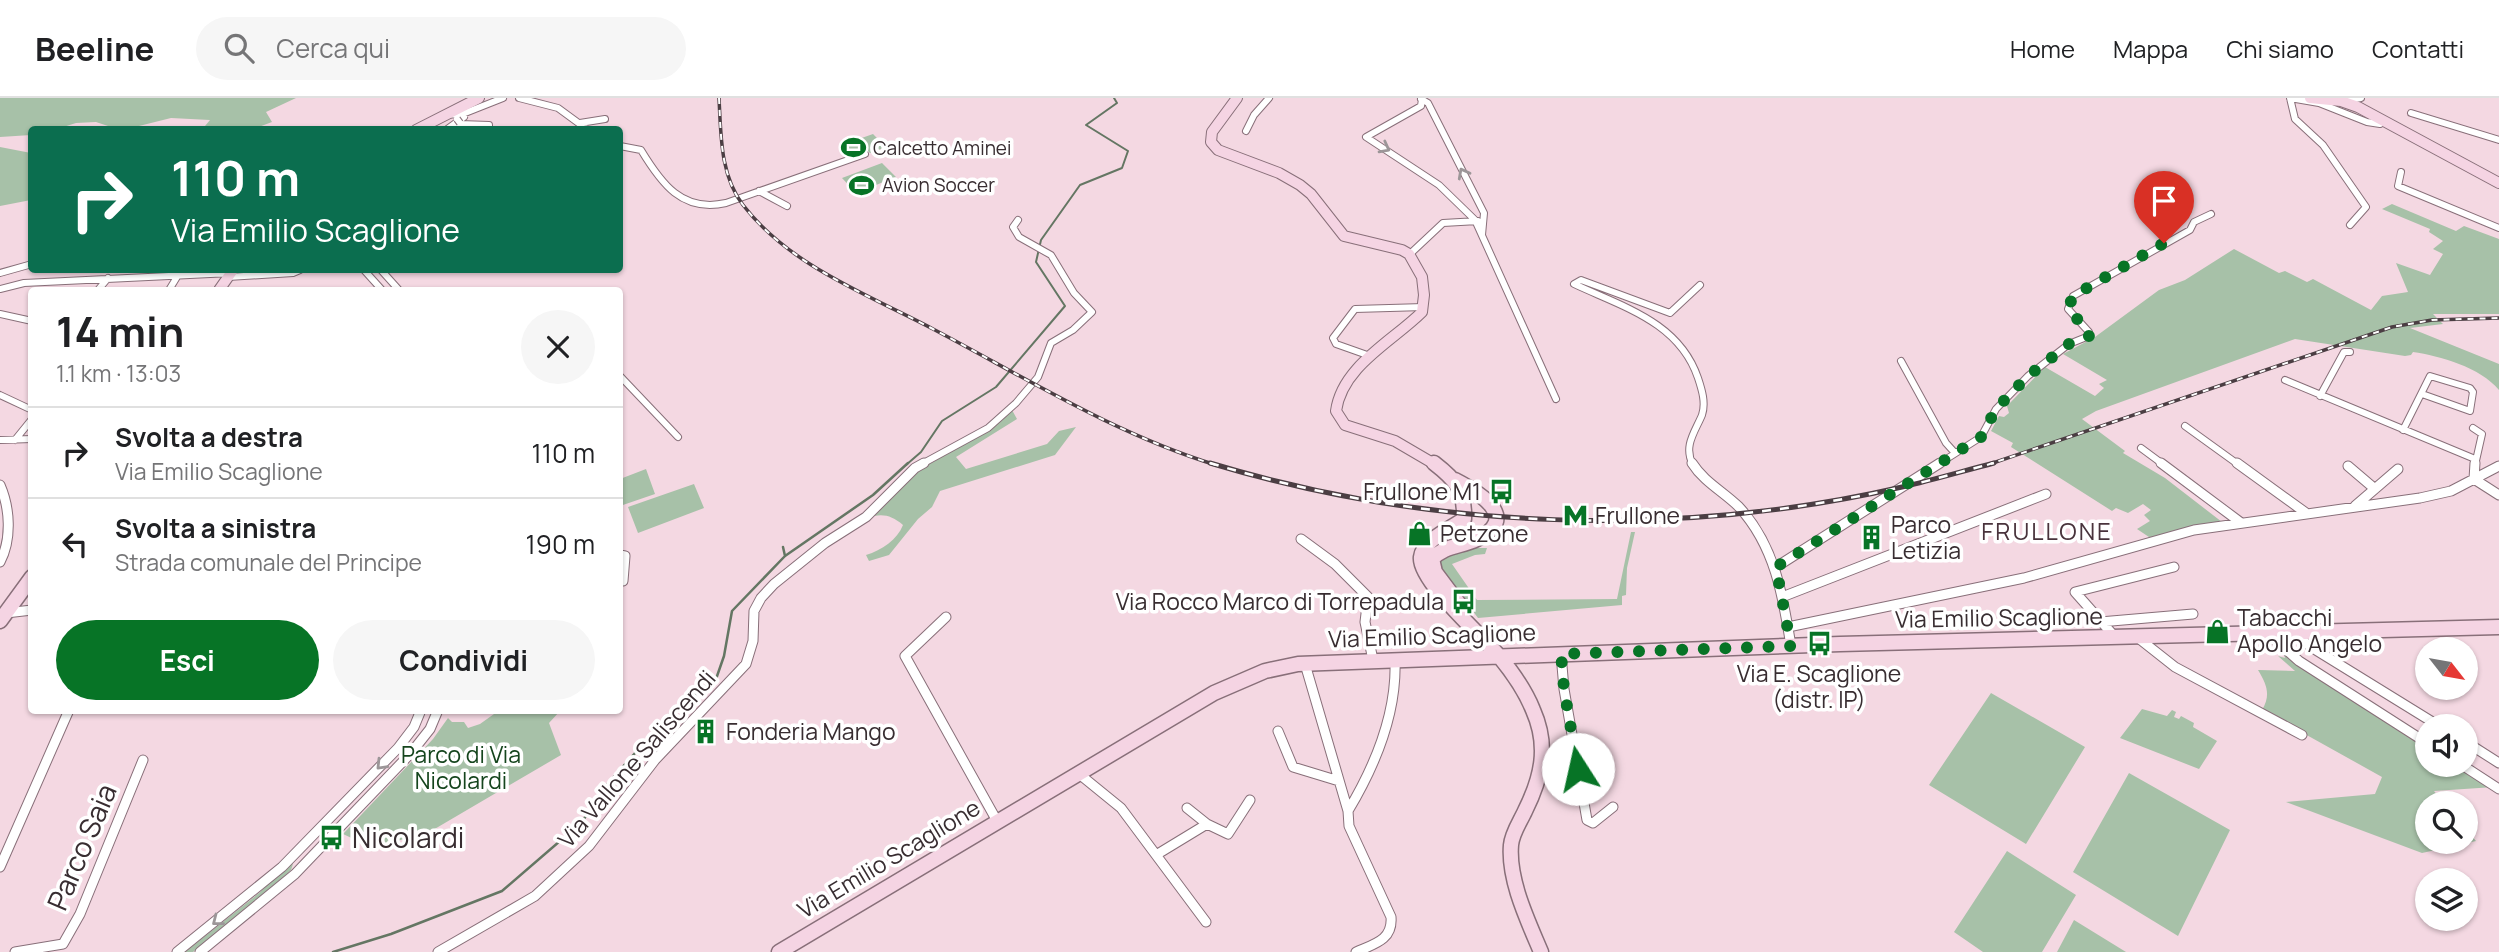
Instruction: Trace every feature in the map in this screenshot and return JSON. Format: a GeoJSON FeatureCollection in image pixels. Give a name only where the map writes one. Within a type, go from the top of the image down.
{"type":"FeatureCollection","features":[{"type":"Feature","properties":{"kind":"main road"},"geometry":{"type":"LineString","coordinates":[[1237,98],[1212,132],[1211,142],[1218,150],[1279,173],[1300,185],[1311,194],[1344,236],[1411,253],[1421,281],[1424,307],[1418,316],[1370,356],[1336,405],[1337,416],[1345,425],[1357,430],[1404,443],[1448,477],[1482,497],[1496,510],[1496,525],[1479,538],[1449,547],[1432,559],[1432,567],[1458,603],[1463,615]]}},
{"type":"Feature","properties":{"kind":"main road"},"geometry":{"type":"LineString","coordinates":[[2312,98],[2341,101],[2356,107],[2499,183]]}},
{"type":"Feature","properties":{"kind":"main road"},"geometry":{"type":"LineString","coordinates":[[2312,98],[2356,107],[2380,124],[2499,189]]}},
{"type":"Feature","properties":{"kind":"main road"},"geometry":{"type":"LineString","coordinates":[[434,126],[456,121],[481,102]]}},
{"type":"Feature","properties":{"kind":"main road"},"geometry":{"type":"LineString","coordinates":[[1448,477],[1464,499],[1464,519],[1470,533],[1479,538]]}},
{"type":"Feature","properties":{"kind":"main road"},"geometry":{"type":"LineString","coordinates":[[1464,519],[1426,549],[1420,559],[1427,576],[1499,656],[1529,700],[1544,741],[1545,755],[1540,781],[1513,837],[1511,854],[1521,895],[1541,952]]}},
{"type":"Feature","properties":{"kind":"main road"},"geometry":{"type":"LineString","coordinates":[[3,617],[28,583]]}},
{"type":"Feature","properties":{"kind":"main road","name":"Via Emilio Scaglione"},"geometry":{"type":"LineString","coordinates":[[779,952],[907,878],[1078,773],[1241,680],[1265,671],[1305,664],[1373,660],[2499,627]]}},
{"type":"Feature","properties":{"kind":"street"},"geometry":{"type":"LineString","coordinates":[[451,126],[481,102],[503,98]]}},
{"type":"Feature","properties":{"kind":"street"},"geometry":{"type":"LineString","coordinates":[[519,98],[558,107],[583,126]]}},
{"type":"Feature","properties":{"kind":"street"},"geometry":{"type":"LineString","coordinates":[[1246,131],[1254,115],[1269,98]]}},
{"type":"Feature","properties":{"kind":"street"},"geometry":{"type":"LineString","coordinates":[[2350,225],[2367,207],[2323,145],[2295,119],[2290,98],[2356,107]]}},
{"type":"Feature","properties":{"kind":"street"},"geometry":{"type":"LineString","coordinates":[[1421,99],[1423,104],[1415,110],[1366,138],[1402,158],[1462,205],[1475,220],[1556,399]]}},
{"type":"Feature","properties":{"kind":"street"},"geometry":{"type":"LineString","coordinates":[[1421,99],[1429,103],[1479,203],[1485,220],[1482,235]]}},
{"type":"Feature","properties":{"kind":"street"},"geometry":{"type":"LineString","coordinates":[[1415,110],[1433,113]]}},
{"type":"Feature","properties":{"kind":"street"},"geometry":{"type":"LineString","coordinates":[[2411,113],[2499,140]]}},
{"type":"Feature","properties":{"kind":"street"},"geometry":{"type":"LineString","coordinates":[[580,123],[605,119]]}},
{"type":"Feature","properties":{"kind":"street"},"geometry":{"type":"LineString","coordinates":[[456,121],[489,126]]}},
{"type":"Feature","properties":{"kind":"street"},"geometry":{"type":"LineString","coordinates":[[623,147],[641,150],[662,184],[697,204],[718,205],[865,154]]}},
{"type":"Feature","properties":{"kind":"street"},"geometry":{"type":"LineString","coordinates":[[2401,172],[2398,186],[2499,228]]}},
{"type":"Feature","properties":{"kind":"street"},"geometry":{"type":"LineString","coordinates":[[758,191],[787,206]]}},
{"type":"Feature","properties":{"kind":"street"},"geometry":{"type":"LineString","coordinates":[[1462,205],[1469,201],[1479,203]]}},
{"type":"Feature","properties":{"kind":"street"},"geometry":{"type":"LineString","coordinates":[[1776,567],[1981,437],[1996,409],[2042,364],[2069,344],[2089,336],[2089,332],[2068,309],[2073,296],[2190,230],[2194,222],[2211,214]]}},
{"type":"Feature","properties":{"kind":"street","name":"Via Vallone Saliscendi"},"geometry":{"type":"LineString","coordinates":[[439,952],[535,897],[590,846],[655,760],[746,664],[753,641],[754,611],[761,598],[774,584],[825,543],[866,517],[915,468],[988,428],[1016,403],[1038,377],[1051,343],[1073,330],[1092,312],[1074,293],[1051,255],[1019,237],[1013,227],[1018,220]]}},
{"type":"Feature","properties":{"kind":"street"},"geometry":{"type":"LineString","coordinates":[[1411,253],[1438,224],[1485,220]]}},
{"type":"Feature","properties":{"kind":"street"},"geometry":{"type":"LineString","coordinates":[[0,273],[28,265]]}},
{"type":"Feature","properties":{"kind":"street"},"geometry":{"type":"LineString","coordinates":[[0,289],[24,283],[144,273]]}},
{"type":"Feature","properties":{"kind":"street"},"geometry":{"type":"LineString","coordinates":[[231,273],[293,273]]}},
{"type":"Feature","properties":{"kind":"street"},"geometry":{"type":"LineString","coordinates":[[367,273],[379,287]]}},
{"type":"Feature","properties":{"kind":"street"},"geometry":{"type":"LineString","coordinates":[[384,273],[396,287]]}},
{"type":"Feature","properties":{"kind":"street"},"geometry":{"type":"LineString","coordinates":[[1700,285],[1670,313],[1581,280],[1574,284],[1662,326],[1685,347],[1697,372],[1704,403],[1692,437],[1688,453],[1690,459],[1699,471],[1736,503],[1763,536],[1776,567],[1791,646]]}},
{"type":"Feature","properties":{"kind":"street"},"geometry":{"type":"LineString","coordinates":[[1370,356],[1336,344],[1333,338],[1355,309],[1424,307]]}},
{"type":"Feature","properties":{"kind":"street"},"geometry":{"type":"LineString","coordinates":[[0,314],[28,320]]}},
{"type":"Feature","properties":{"kind":"street"},"geometry":{"type":"LineString","coordinates":[[2320,396],[2338,360],[2344,352],[2350,352]]}},
{"type":"Feature","properties":{"kind":"street"},"geometry":{"type":"LineString","coordinates":[[1900,361],[1946,443],[1955,453]]}},
{"type":"Feature","properties":{"kind":"street"},"geometry":{"type":"LineString","coordinates":[[2403,430],[2430,376],[2470,388],[2473,392],[2470,411],[2422,394]]}},
{"type":"Feature","properties":{"kind":"street"},"geometry":{"type":"LineString","coordinates":[[623,379],[678,437]]}},
{"type":"Feature","properties":{"kind":"street"},"geometry":{"type":"LineString","coordinates":[[2285,380],[2475,459]]}},
{"type":"Feature","properties":{"kind":"street"},"geometry":{"type":"LineString","coordinates":[[0,395],[28,408]]}},
{"type":"Feature","properties":{"kind":"street"},"geometry":{"type":"LineString","coordinates":[[15,440],[28,424]]}},
{"type":"Feature","properties":{"kind":"street"},"geometry":{"type":"LineString","coordinates":[[2185,426],[2306,513]]}},
{"type":"Feature","properties":{"kind":"street"},"geometry":{"type":"LineString","coordinates":[[2473,428],[2482,434],[2475,459],[2474,479]]}},
{"type":"Feature","properties":{"kind":"street"},"geometry":{"type":"LineString","coordinates":[[0,440],[28,439]]}},
{"type":"Feature","properties":{"kind":"street"},"geometry":{"type":"LineString","coordinates":[[2141,448],[2240,522]]}},
{"type":"Feature","properties":{"kind":"street"},"geometry":{"type":"LineString","coordinates":[[2348,466],[2375,489]]}},
{"type":"Feature","properties":{"kind":"street"},"geometry":{"type":"LineString","coordinates":[[1788,626],[2024,578],[2194,530],[2420,498],[2451,491],[2499,466]]}},
{"type":"Feature","properties":{"kind":"street"},"geometry":{"type":"LineString","coordinates":[[2355,506],[2398,469]]}},
{"type":"Feature","properties":{"kind":"street"},"geometry":{"type":"LineString","coordinates":[[2474,479],[2499,495]]}},
{"type":"Feature","properties":{"kind":"street"},"geometry":{"type":"LineString","coordinates":[[0,485],[6,506],[8,549],[0,562]]}},
{"type":"Feature","properties":{"kind":"street"},"geometry":{"type":"LineString","coordinates":[[1782,597],[2046,494]]}},
{"type":"Feature","properties":{"kind":"street"},"geometry":{"type":"LineString","coordinates":[[1301,539],[1335,564],[1368,597],[1365,622],[1373,660]]}},
{"type":"Feature","properties":{"kind":"street"},"geometry":{"type":"LineString","coordinates":[[623,556],[623,580]]}},
{"type":"Feature","properties":{"kind":"street"},"geometry":{"type":"LineString","coordinates":[[2116,638],[2076,592],[2174,568]]}},
{"type":"Feature","properties":{"kind":"street"},"geometry":{"type":"LineString","coordinates":[[3,617],[28,611]]}},
{"type":"Feature","properties":{"kind":"street"},"geometry":{"type":"LineString","coordinates":[[2100,622],[2193,614]]}},
{"type":"Feature","properties":{"kind":"street"},"geometry":{"type":"LineString","coordinates":[[946,617],[905,656],[998,821]]}},
{"type":"Feature","properties":{"kind":"street"},"geometry":{"type":"LineString","coordinates":[[2293,634],[2420,714]]}},
{"type":"Feature","properties":{"kind":"street"},"geometry":{"type":"LineString","coordinates":[[2137,637],[2175,667],[2302,735]]}},
{"type":"Feature","properties":{"kind":"street"},"geometry":{"type":"LineString","coordinates":[[2276,640],[2299,661],[2415,735]]}},
{"type":"Feature","properties":{"kind":"street"},"geometry":{"type":"LineString","coordinates":[[1561,654],[1564,689],[1589,824],[1613,807]]}},
{"type":"Feature","properties":{"kind":"street"},"geometry":{"type":"LineString","coordinates":[[1348,811],[1370,775],[1379,748],[1394,689],[1395,660]]}},
{"type":"Feature","properties":{"kind":"street"},"geometry":{"type":"LineString","coordinates":[[1305,664],[1348,811],[1349,826],[1391,916],[1392,927],[1387,937],[1356,952]]}},
{"type":"Feature","properties":{"kind":"street"},"geometry":{"type":"LineString","coordinates":[[0,867],[67,714]]}},
{"type":"Feature","properties":{"kind":"street"},"geometry":{"type":"LineString","coordinates":[[177,952],[236,907],[293,855],[409,735],[419,714]]}},
{"type":"Feature","properties":{"kind":"street"},"geometry":{"type":"LineString","coordinates":[[200,952],[278,889],[310,859],[424,738],[436,714]]}},
{"type":"Feature","properties":{"kind":"street"},"geometry":{"type":"LineString","coordinates":[[1278,731],[1293,767],[1339,781]]}},
{"type":"Feature","properties":{"kind":"street"},"geometry":{"type":"LineString","coordinates":[[2478,750],[2499,763]]}},
{"type":"Feature","properties":{"kind":"street","name":"Parco Saia"},"geometry":{"type":"LineString","coordinates":[[15,952],[63,944],[80,914],[143,760]]}},
{"type":"Feature","properties":{"kind":"street"},"geometry":{"type":"LineString","coordinates":[[1078,773],[1121,808],[1206,922]]}},
{"type":"Feature","properties":{"kind":"street"},"geometry":{"type":"LineString","coordinates":[[2478,775],[2499,789]]}},
{"type":"Feature","properties":{"kind":"street"},"geometry":{"type":"LineString","coordinates":[[351,796],[364,802]]}},
{"type":"Feature","properties":{"kind":"street"},"geometry":{"type":"LineString","coordinates":[[1187,808],[1207,824],[1228,834],[1250,800]]}},
{"type":"Feature","properties":{"kind":"street"},"geometry":{"type":"LineString","coordinates":[[1156,855],[1207,824]]}},
{"type":"Feature","properties":{"kind":"street"},"geometry":{"type":"LineString","coordinates":[[307,841],[313,840],[320,847]]}},
{"type":"Feature","properties":{"kind":"street"},"geometry":{"type":"LineString","coordinates":[[293,855],[300,860],[310,859]]}},
{"type":"Feature","properties":{"kind":"green space"},"geometry":{"type":"Polygon","coordinates":[[[0,98],[296,98],[266,112],[272,122],[261,126],[205,126],[210,120],[171,118],[139,126],[108,126],[96,122],[66,126],[28,126],[28,135],[0,137],[0,98]]]}},
{"type":"Feature","properties":{"kind":"green space"},"geometry":{"type":"Polygon","coordinates":[[[873,134],[886,147],[870,153],[861,144],[866,151],[850,157],[839,146],[873,134]]]}},
{"type":"Feature","properties":{"kind":"green space"},"geometry":{"type":"Polygon","coordinates":[[[0,147],[28,152],[28,201],[0,206],[0,147]]]}},
{"type":"Feature","properties":{"kind":"green space","name":"Avion Soccer"},"geometry":{"type":"Polygon","coordinates":[[[882,163],[896,177],[856,193],[842,178],[882,163]]]}},
{"type":"Feature","properties":{"kind":"green space"},"geometry":{"type":"Polygon","coordinates":[[[2392,204],[2456,231],[2464,226],[2499,239],[2499,314],[2433,314],[2443,324],[2410,328],[2499,364],[2499,390],[2471,369],[2435,356],[2413,352],[2405,356],[2295,339],[2096,411],[2082,419],[2125,451],[2123,453],[2165,478],[2222,522],[2152,539],[2137,529],[2150,521],[2144,515],[2151,510],[2143,504],[2128,513],[2116,508],[2112,511],[2011,447],[2013,443],[1991,431],[1999,416],[2004,417],[2009,413],[2007,406],[2045,367],[2095,396],[2104,388],[2099,384],[2107,380],[2063,354],[2095,337],[2159,290],[2185,280],[2234,249],[2279,273],[2285,271],[2307,282],[2313,279],[2371,310],[2382,296],[2408,292],[2396,263],[2430,275],[2443,254],[2433,249],[2443,241],[2429,232],[2430,229],[2382,209],[2392,204]]]}},
{"type":"Feature","properties":{"kind":"green space"},"geometry":{"type":"Polygon","coordinates":[[[1012,410],[1017,419],[956,457],[966,469],[1047,444],[1059,431],[1076,427],[1055,455],[940,491],[932,507],[918,519],[889,555],[869,561],[866,555],[888,544],[903,525],[886,516],[867,518],[915,472],[989,430],[1012,410]]]}},
{"type":"Feature","properties":{"kind":"green space"},"geometry":{"type":"Polygon","coordinates":[[[646,469],[655,494],[623,505],[623,478],[646,469]]]}},
{"type":"Feature","properties":{"kind":"green space"},"geometry":{"type":"Polygon","coordinates":[[[694,484],[704,508],[638,533],[628,507],[694,484]]]}},
{"type":"Feature","properties":{"kind":"green space"},"geometry":{"type":"Polygon","coordinates":[[[1631,532],[1635,532],[1627,568],[1626,595],[1622,596],[1622,605],[1478,618],[1439,565],[1442,559],[1453,552],[1487,548],[1485,554],[1452,564],[1477,600],[1617,599],[1631,532]]]}},
{"type":"Feature","properties":{"kind":"green space"},"geometry":{"type":"Polygon","coordinates":[[[2287,651],[2415,737],[2415,777],[2478,777],[2494,787],[2415,791],[2415,850],[2286,802],[2375,794],[2382,777],[2262,710],[2267,690],[2258,670],[2295,671],[2278,656],[2285,658],[2283,653],[2287,651]]]}},
{"type":"Feature","properties":{"kind":"green space"},"geometry":{"type":"Polygon","coordinates":[[[1991,693],[2085,747],[2026,844],[1929,785],[1991,693]]]}},
{"type":"Feature","properties":{"kind":"green space"},"geometry":{"type":"Polygon","coordinates":[[[2142,709],[2167,716],[2172,710],[2176,712],[2174,717],[2179,719],[2181,716],[2194,723],[2193,727],[2217,741],[2199,769],[2120,738],[2142,709]]]}},
{"type":"Feature","properties":{"kind":"green space","name":"Parco di Via Nicolardi"},"geometry":{"type":"Polygon","coordinates":[[[494,714],[557,714],[549,723],[561,755],[421,837],[412,836],[375,849],[343,834],[433,739],[448,718],[452,722],[464,722],[468,728],[480,724],[494,714]]]}},
{"type":"Feature","properties":{"kind":"green space"},"geometry":{"type":"Polygon","coordinates":[[[2129,773],[2230,830],[2178,936],[2073,872],[2129,773]]]}},
{"type":"Feature","properties":{"kind":"green space"},"geometry":{"type":"Polygon","coordinates":[[[2007,851],[2076,895],[2042,952],[1983,952],[1954,932],[2007,851]]]}},
{"type":"Feature","properties":{"kind":"green space"},"geometry":{"type":"Polygon","coordinates":[[[293,864],[291,870],[259,900],[193,952],[185,952],[259,893],[287,866],[293,864]]]}},
{"type":"Feature","properties":{"kind":"green space"},"geometry":{"type":"Polygon","coordinates":[[[2074,920],[2126,952],[2057,952],[2074,920]]]}},
{"type":"Feature","properties":{"kind":"waterway"},"geometry":{"type":"LineString","coordinates":[[906,465],[921,452],[942,421],[996,387],[1065,306],[1036,262],[1041,240],[1080,185],[1122,168],[1128,151],[1086,125],[1117,103],[1114,98]]}},
{"type":"Feature","properties":{"kind":"waterway"},"geometry":{"type":"LineString","coordinates":[[785,556],[873,495],[908,463]]}},
{"type":"Feature","properties":{"kind":"waterway"},"geometry":{"type":"LineString","coordinates":[[783,547],[785,556]]}},
{"type":"Feature","properties":{"kind":"waterway"},"geometry":{"type":"LineString","coordinates":[[333,952],[391,934],[502,891],[582,822],[602,790],[670,714],[716,679],[724,656],[732,611],[785,556]]}},
{"type":"Feature","properties":{"kind":"railway"},"geometry":{"type":"LineString","coordinates":[[719,98],[723,154],[735,193],[762,226],[783,245],[831,277],[1072,404],[1142,438],[1211,463]]}},
{"type":"Feature","properties":{"kind":"railway"},"geometry":{"type":"LineString","coordinates":[[1989,464],[2392,327],[2432,320],[2499,318]]}},
{"type":"Feature","properties":{"kind":"railway"},"geometry":{"type":"LineString","coordinates":[[1211,463],[1294,485],[1380,502],[1467,514],[1554,520],[1642,520],[1729,515],[1816,504],[1902,487],[1989,464]]}},
{"type":"Feature","properties":{"kind":"railway"},"geometry":{"type":"LineString","coordinates":[[1211,463],[1216,465]]}},
{"type":"Feature","properties":{"kind":"railway"},"geometry":{"type":"LineString","coordinates":[[1989,464],[1994,463]]}},
{"type":"Feature","properties":{"kind":"place","name":"Calcetto Aminei"},"geometry":{"type":"Point","coordinates":[853,148]}},
{"type":"Feature","properties":{"kind":"place","name":"Avion Soccer"},"geometry":{"type":"Point","coordinates":[862,185]}},
{"type":"Feature","properties":{"kind":"place","name":"Frullone M1"},"geometry":{"type":"Point","coordinates":[1501,492]}},
{"type":"Feature","properties":{"kind":"place","name":"Frullone"},"geometry":{"type":"Point","coordinates":[1575,516]}},
{"type":"Feature","properties":{"kind":"place","name":"Petzone"},"geometry":{"type":"Point","coordinates":[1420,534]}},
{"type":"Feature","properties":{"kind":"place","name":"Parco Letizia"},"geometry":{"type":"Point","coordinates":[1871,538]}},
{"type":"Feature","properties":{"kind":"place","name":"Via Rocco Marco di Torrepadula"},"geometry":{"type":"Point","coordinates":[1464,602]}},
{"type":"Feature","properties":{"kind":"place","name":"Tabacchi Apollo Angelo"},"geometry":{"type":"Point","coordinates":[2217,631]}},
{"type":"Feature","properties":{"kind":"place","name":"Via E. Scaglione (distr. IP)"},"geometry":{"type":"Point","coordinates":[1819,644]}},
{"type":"Feature","properties":{"kind":"place","name":"Fonderia Mango"},"geometry":{"type":"Point","coordinates":[706,732]}},
{"type":"Feature","properties":{"kind":"place","name":"Nicolardi"},"geometry":{"type":"Point","coordinates":[332,838]}},
{"type":"Feature","properties":{"kind":"district","name":"FRULLONE"},"geometry":{"type":"Point","coordinates":[2047,532]}},
{"type":"Feature","properties":{"kind":"route"},"geometry":{"type":"LineString","coordinates":[[1578,769],[1564,689],[1561,654],[1791,646],[1776,567],[1981,437],[1996,409],[2028,376],[2069,344],[2089,336],[2089,332],[2068,309],[2073,296],[2164,243]]}}]}
